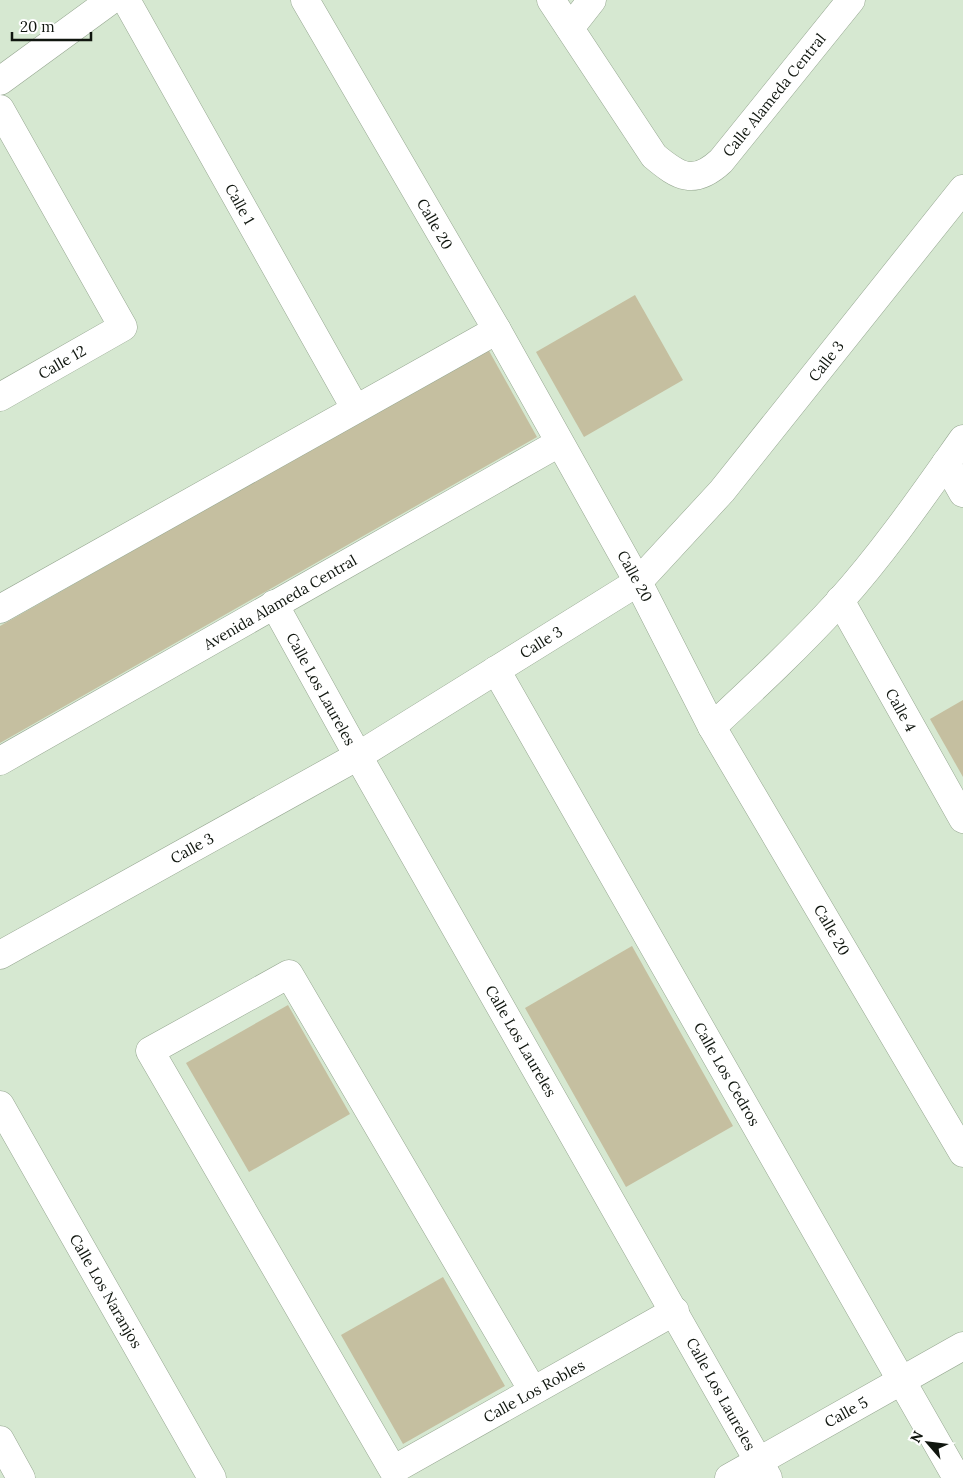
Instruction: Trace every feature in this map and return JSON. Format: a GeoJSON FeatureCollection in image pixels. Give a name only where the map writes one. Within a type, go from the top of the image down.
{"type":"FeatureCollection","features":[{"type":"Feature","properties":{"kind":"street"},"geometry":{"type":"LineString","coordinates":[[0,81],[111,0]]}},
{"type":"Feature","properties":{"kind":"street","name":"Calle 1"},"geometry":{"type":"LineString","coordinates":[[126,0],[355,408]]}},
{"type":"Feature","properties":{"kind":"street","name":"Calle 20"},"geometry":{"type":"LineString","coordinates":[[305,0],[497,330],[638,582],[712,727],[963,1152]]}},
{"type":"Feature","properties":{"kind":"street"},"geometry":{"type":"LineString","coordinates":[[551,0],[570,28],[592,0]]}},
{"type":"Feature","properties":{"kind":"street","name":"Calle Alameda Central"},"geometry":{"type":"LineString","coordinates":[[570,28],[654,156],[674,173],[689,177],[708,173],[721,161],[851,0]]}},
{"type":"Feature","properties":{"kind":"street","name":"Calle 12"},"geometry":{"type":"LineString","coordinates":[[0,109],[123,327],[0,397]]}},
{"type":"Feature","properties":{"kind":"street","name":"Calle 3"},"geometry":{"type":"LineString","coordinates":[[0,955],[358,756],[638,582],[722,491],[963,189]]}},
{"type":"Feature","properties":{"kind":"street"},"geometry":{"type":"LineString","coordinates":[[0,609],[497,330]]}},
{"type":"Feature","properties":{"kind":"street"},"geometry":{"type":"LineString","coordinates":[[712,727],[776,668],[840,600],[963,439]]}},
{"type":"Feature","properties":{"kind":"street","name":"Avenida Alameda Central"},"geometry":{"type":"LineString","coordinates":[[0,761],[560,443]]}},
{"type":"Feature","properties":{"kind":"street"},"geometry":{"type":"LineString","coordinates":[[946,463],[963,493]]}},
{"type":"Feature","properties":{"kind":"street","name":"Calle 4"},"geometry":{"type":"LineString","coordinates":[[840,600],[963,819]]}},
{"type":"Feature","properties":{"kind":"street","name":"Calle Los Laureles"},"geometry":{"type":"LineString","coordinates":[[274,604],[358,756],[675,1311],[763,1470]]}},
{"type":"Feature","properties":{"kind":"street","name":"Calle Los Cedros"},"geometry":{"type":"LineString","coordinates":[[496,670],[957,1478]]}},
{"type":"Feature","properties":{"kind":"street","name":"Calle Los Robles"},"geometry":{"type":"LineString","coordinates":[[533,1391],[289,974],[150,1051],[393,1470],[675,1311]]}},
{"type":"Feature","properties":{"kind":"street","name":"Calle Los Naranjos"},"geometry":{"type":"LineString","coordinates":[[0,1105],[212,1478]]}},
{"type":"Feature","properties":{"kind":"street","name":"Calle 5"},"geometry":{"type":"LineString","coordinates":[[729,1478],[763,1470],[902,1381],[963,1346]]}},
{"type":"Feature","properties":{"kind":"street"},"geometry":{"type":"LineString","coordinates":[[0,1440],[21,1478]]}},
{"type":"Feature","properties":{"kind":"shaded area"},"geometry":{"type":"Polygon","coordinates":[[[635,295],[683,380],[584,437],[536,352],[635,295]]]}},
{"type":"Feature","properties":{"kind":"shaded area"},"geometry":{"type":"Polygon","coordinates":[[[488,349],[537,437],[0,743],[0,626],[488,349]]]}},
{"type":"Feature","properties":{"kind":"shaded area"},"geometry":{"type":"Polygon","coordinates":[[[963,700],[963,777],[930,719],[963,700]]]}},
{"type":"Feature","properties":{"kind":"shaded area"},"geometry":{"type":"Polygon","coordinates":[[[632,946],[733,1126],[626,1187],[525,1008],[632,946]]]}},
{"type":"Feature","properties":{"kind":"shaded area"},"geometry":{"type":"Polygon","coordinates":[[[288,1005],[350,1114],[249,1172],[186,1063],[288,1005]]]}},
{"type":"Feature","properties":{"kind":"shaded area"},"geometry":{"type":"Polygon","coordinates":[[[443,1277],[505,1386],[403,1444],[341,1335],[443,1277]]]}}]}
